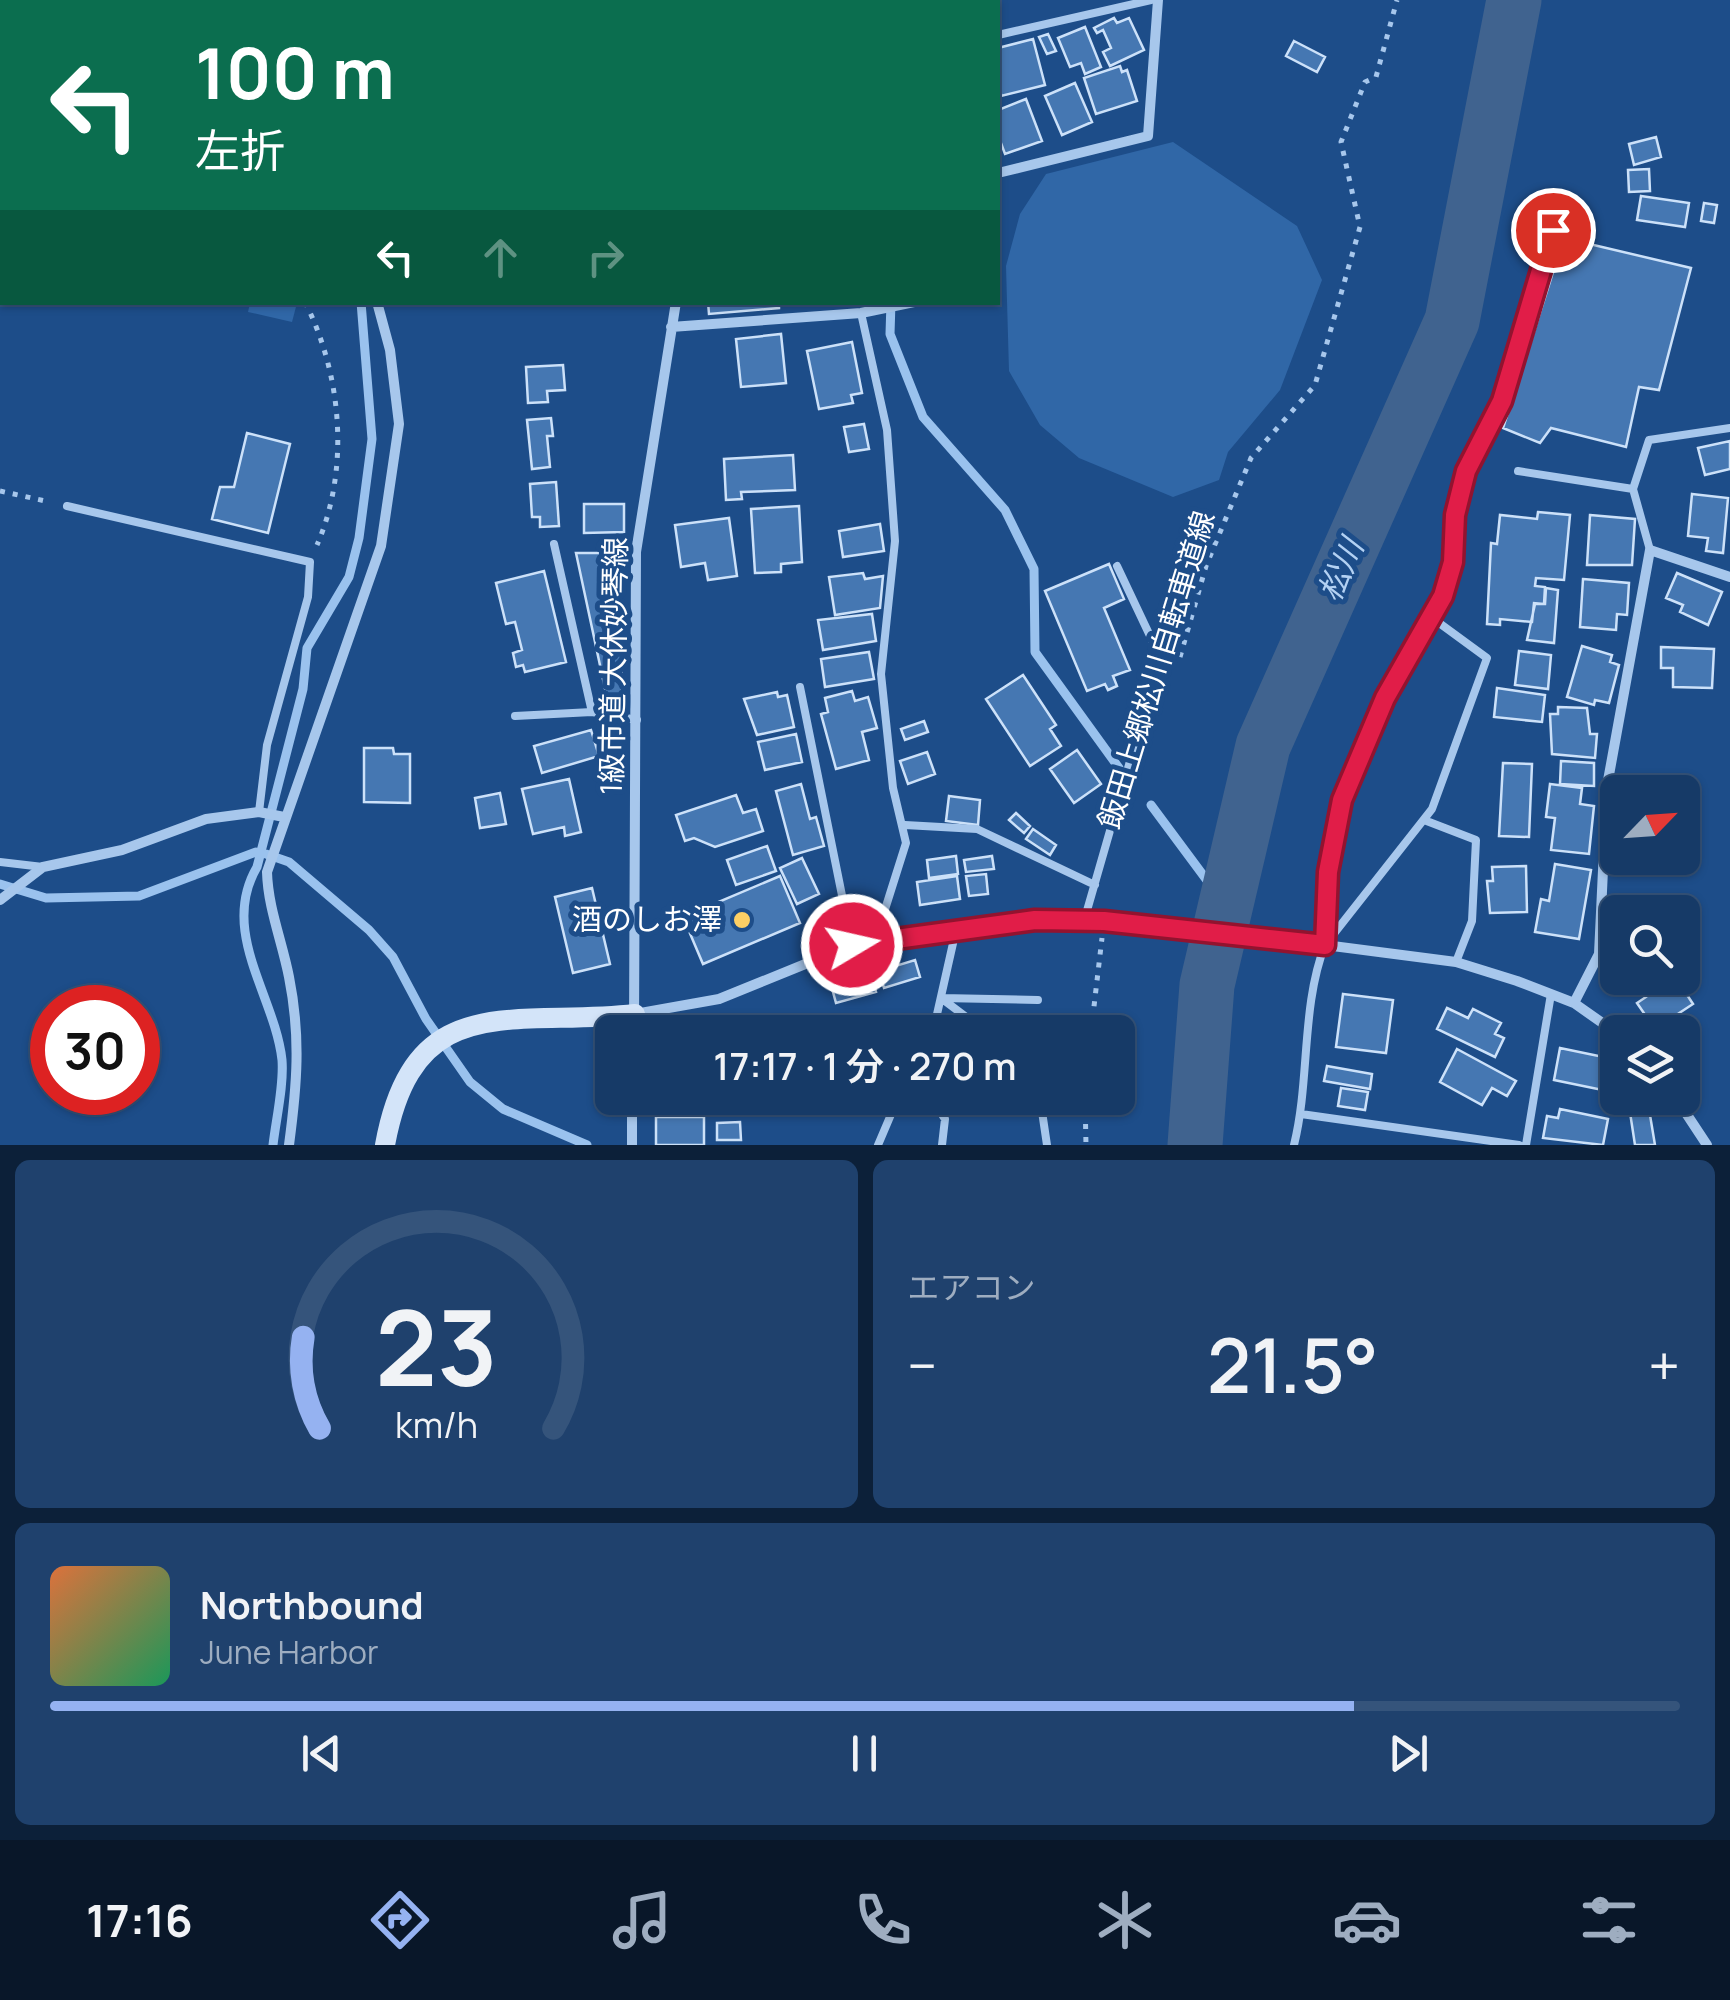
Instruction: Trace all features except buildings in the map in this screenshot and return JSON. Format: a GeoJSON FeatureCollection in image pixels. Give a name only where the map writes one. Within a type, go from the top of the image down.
{"type":"FeatureCollection","features":[{"type":"Feature","properties":{"kind":"street"},"geometry":{"type":"LineString","coordinates":[[1000,173],[1148,136],[1154,0]]}},
{"type":"Feature","properties":{"kind":"street"},"geometry":{"type":"LineString","coordinates":[[289,1145],[300,1061],[290,982],[268,896],[266,872],[380,546],[399,424],[390,350],[378,305]]}},
{"type":"Feature","properties":{"kind":"street","name":"1級市道 大休妙琴線"},"geometry":{"type":"LineString","coordinates":[[634,1015],[636,552],[675,305]]}},
{"type":"Feature","properties":{"kind":"street"},"geometry":{"type":"LineString","coordinates":[[670,326],[866,312],[898,305]]}},
{"type":"Feature","properties":{"kind":"street"},"geometry":{"type":"LineString","coordinates":[[1574,1003],[1599,954],[1606,786],[1650,550],[1730,578]]}},
{"type":"Feature","properties":{"kind":"street"},"geometry":{"type":"LineString","coordinates":[[0,900],[44,867],[122,850],[206,819],[260,812],[284,817]]}},
{"type":"Feature","properties":{"kind":"street"},"geometry":{"type":"LineString","coordinates":[[662,1015],[719,999],[852,945],[1035,920],[1118,922],[1456,962],[1574,1003],[1600,1021]]}},
{"type":"Feature","properties":{"kind":"street"},"geometry":{"type":"LineString","coordinates":[[386,1145],[398,1090],[432,1048],[454,1032],[480,1022],[595,1023]]}},
{"type":"Feature","properties":{"kind":"street"},"geometry":{"type":"LineString","coordinates":[[632,1115],[632,1145]]}},
{"type":"Feature","properties":{"kind":"street"},"geometry":{"type":"LineString","coordinates":[[1687,1115],[1707,1145]]}},
{"type":"Feature","properties":{"kind":"lane"},"geometry":{"type":"LineString","coordinates":[[1000,34],[1154,0]]}},
{"type":"Feature","properties":{"kind":"lane"},"geometry":{"type":"LineString","coordinates":[[1325,945],[1328,872],[1342,800],[1385,698],[1431,617],[1453,562],[1455,515],[1466,471],[1502,401],[1553,230]]}},
{"type":"Feature","properties":{"kind":"lane"},"geometry":{"type":"LineString","coordinates":[[866,312],[888,450],[895,541],[881,674],[893,788],[906,843],[874,940]]}},
{"type":"Feature","properties":{"kind":"lane"},"geometry":{"type":"LineString","coordinates":[[1650,550],[1634,488],[1649,440],[1730,428]]}},
{"type":"Feature","properties":{"kind":"lane"},"geometry":{"type":"LineString","coordinates":[[1518,471],[1634,488]]}},
{"type":"Feature","properties":{"kind":"lane"},"geometry":{"type":"LineString","coordinates":[[67,506],[310,562],[308,597],[267,745],[260,812]]}},
{"type":"Feature","properties":{"kind":"lane"},"geometry":{"type":"LineString","coordinates":[[554,544],[592,712]]}},
{"type":"Feature","properties":{"kind":"lane"},"geometry":{"type":"LineString","coordinates":[[1084,921],[1160,657],[1117,566]]}},
{"type":"Feature","properties":{"kind":"lane"},"geometry":{"type":"LineString","coordinates":[[1294,1145],[1302,1114],[1317,966],[1325,945],[1432,808],[1487,658],[1431,617]]}},
{"type":"Feature","properties":{"kind":"lane"},"geometry":{"type":"LineString","coordinates":[[800,687],[852,945]]}},
{"type":"Feature","properties":{"kind":"lane"},"geometry":{"type":"LineString","coordinates":[[515,716],[592,712],[637,720]]}},
{"type":"Feature","properties":{"kind":"lane"},"geometry":{"type":"LineString","coordinates":[[1424,820],[1476,840],[1472,921],[1456,962]]}},
{"type":"Feature","properties":{"kind":"lane"},"geometry":{"type":"LineString","coordinates":[[904,825],[977,830],[1095,886]]}},
{"type":"Feature","properties":{"kind":"lane"},"geometry":{"type":"LineString","coordinates":[[0,862],[44,867]]}},
{"type":"Feature","properties":{"kind":"lane"},"geometry":{"type":"LineString","coordinates":[[938,1015],[956,930]]}},
{"type":"Feature","properties":{"kind":"lane"},"geometry":{"type":"LineString","coordinates":[[1302,1114],[1522,1145],[1550,994]]}},
{"type":"Feature","properties":{"kind":"lane"},"geometry":{"type":"LineString","coordinates":[[942,998],[1038,1000]]}},
{"type":"Feature","properties":{"kind":"lane"},"geometry":{"type":"LineString","coordinates":[[942,998],[964,1015]]}},
{"type":"Feature","properties":{"kind":"lane"},"geometry":{"type":"LineString","coordinates":[[878,1145],[891,1115]]}},
{"type":"Feature","properties":{"kind":"lane"},"geometry":{"type":"LineString","coordinates":[[942,1115],[942,1145]]}},
{"type":"Feature","properties":{"kind":"lane"},"geometry":{"type":"LineString","coordinates":[[1043,1115],[1047,1145]]}},
{"type":"Feature","properties":{"kind":"path","name":"飯田上郷松川自転車道線"},"geometry":{"type":"LineString","coordinates":[[1179,660],[1206,566],[1252,458],[1316,385],[1360,227],[1341,142],[1365,82],[1376,76],[1397,0]]}},
{"type":"Feature","properties":{"kind":"path"},"geometry":{"type":"LineString","coordinates":[[306,305],[328,350],[335,399],[336,461],[327,521],[310,562]]}},
{"type":"Feature","properties":{"kind":"path"},"geometry":{"type":"LineString","coordinates":[[0,491],[67,506]]}},
{"type":"Feature","properties":{"kind":"path"},"geometry":{"type":"LineString","coordinates":[[1093,1015],[1104,921]]}},
{"type":"Feature","properties":{"kind":"path"},"geometry":{"type":"LineString","coordinates":[[1085,1115],[1086,1145]]}},
{"type":"Feature","properties":{"kind":"shaded area"},"geometry":{"type":"Polygon","coordinates":[[[1173,142],[1297,226],[1322,280],[1280,390],[1228,452],[1219,480],[1173,497],[1079,458],[1040,425],[1009,371],[1006,266],[1020,214],[1046,174],[1173,142]]]}},
{"type":"Feature","properties":{"kind":"shaded area"},"geometry":{"type":"Polygon","coordinates":[[[249,305],[296,305],[292,322],[248,312],[249,305]]]}},
{"type":"Feature","properties":{"kind":"waterway","name":"松川"},"geometry":{"type":"LineString","coordinates":[[1195,1145],[1207,985],[1263,746],[1452,321],[1514,0]]}},
{"type":"Feature","properties":{"kind":"waterway"},"geometry":{"type":"LineString","coordinates":[[273,1145],[282,1060],[246,940],[244,916],[247,891],[257,867],[303,689],[307,648],[349,577],[359,538],[372,439],[361,305]]}},
{"type":"Feature","properties":{"kind":"waterway"},"geometry":{"type":"LineString","coordinates":[[891,305],[890,334],[923,417],[1005,510],[1034,569],[1035,652],[1119,768]]}},
{"type":"Feature","properties":{"kind":"waterway"},"geometry":{"type":"LineString","coordinates":[[1151,805],[1226,906]]}},
{"type":"Feature","properties":{"kind":"waterway"},"geometry":{"type":"LineString","coordinates":[[0,884],[46,898],[139,896],[256,852]]}},
{"type":"Feature","properties":{"kind":"waterway"},"geometry":{"type":"LineString","coordinates":[[266,854],[289,862],[369,930],[393,957],[426,1019],[470,1082],[503,1109],[587,1145]]}},
{"type":"Feature","properties":{"kind":"place","name":"酒のしお澤"},"geometry":{"type":"Point","coordinates":[742,920]}},
{"type":"Feature","properties":{"kind":"route"},"geometry":{"type":"LineString","coordinates":[[852,945],[1035,920],[1104,921],[1325,945],[1328,872],[1342,800],[1385,698],[1443,596],[1453,562],[1455,515],[1466,471],[1502,401],[1553,230]]}}]}
